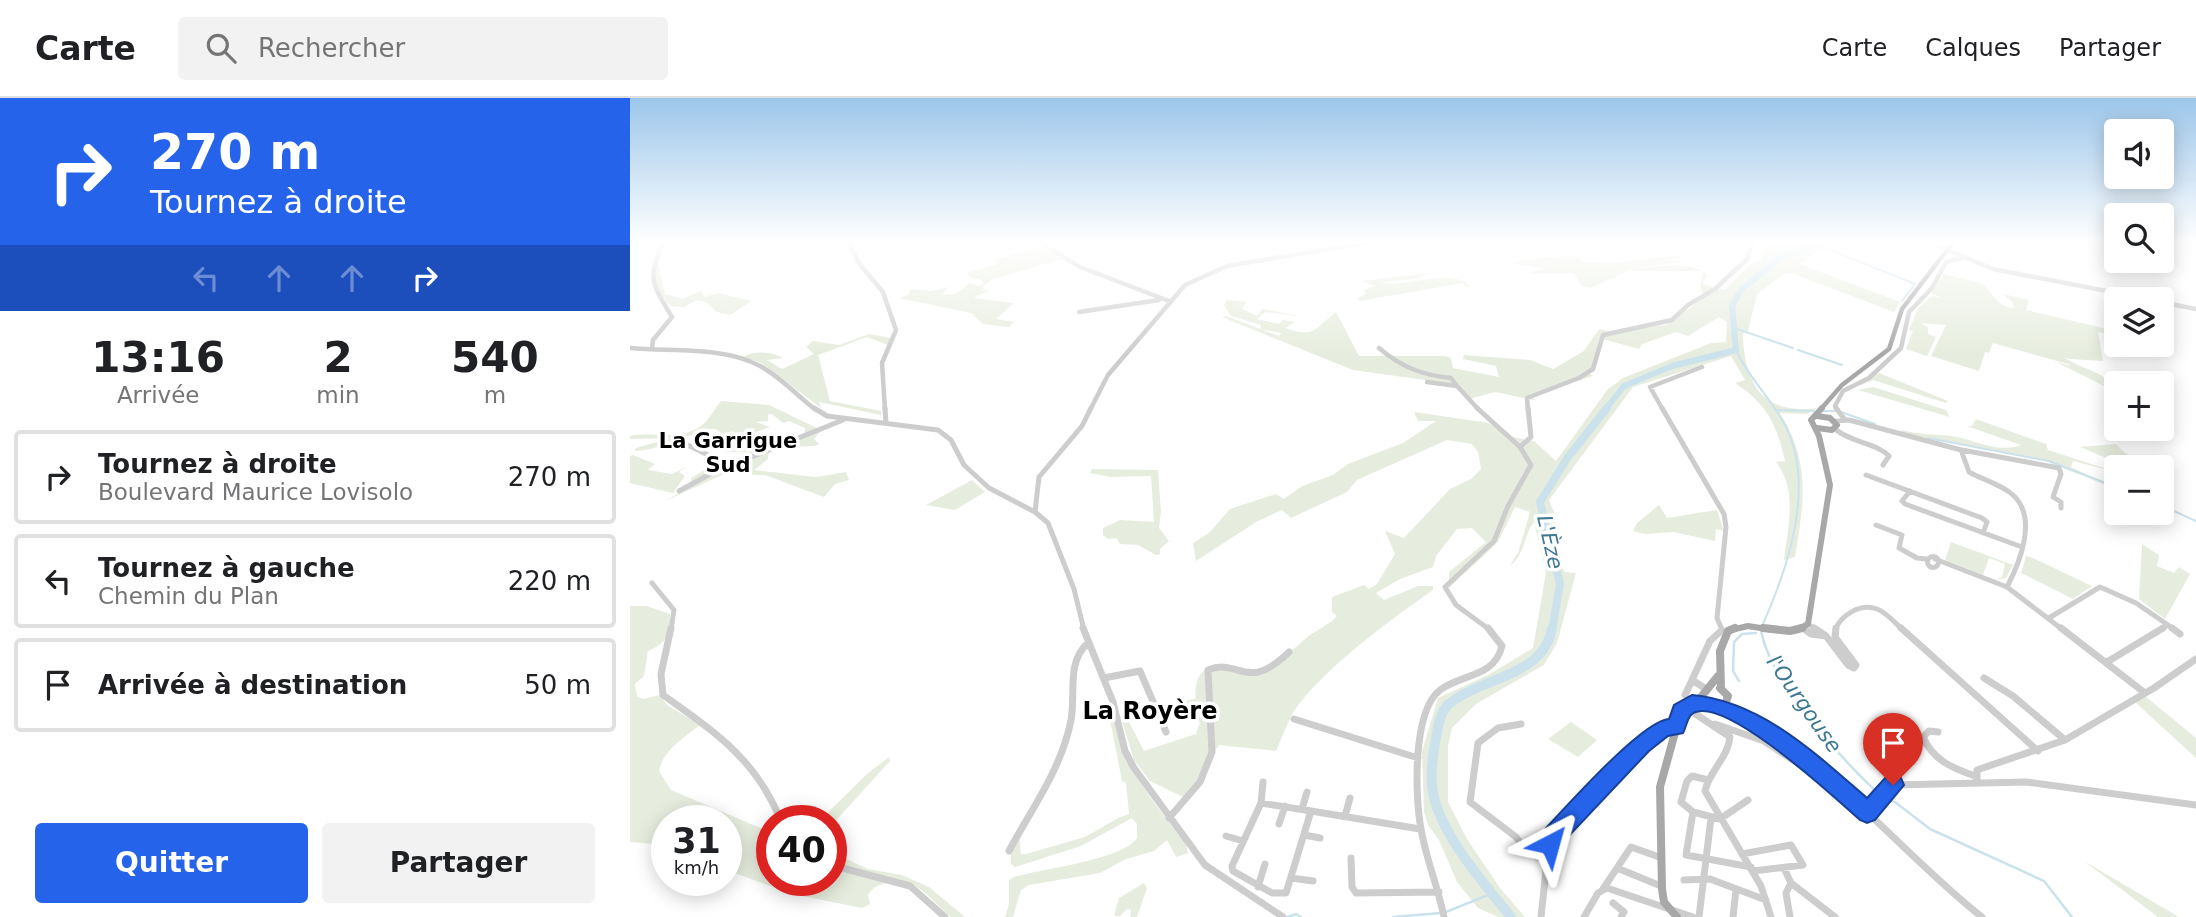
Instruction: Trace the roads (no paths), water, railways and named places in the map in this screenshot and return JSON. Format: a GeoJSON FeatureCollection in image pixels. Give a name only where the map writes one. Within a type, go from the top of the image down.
{"type":"FeatureCollection","features":[{"type":"Feature","properties":{"kind":"main road"},"geometry":{"type":"LineString","coordinates":[[1686,708],[1710,704],[1721,706],[1728,699],[1721,689],[1718,676],[1725,630],[1754,626],[1792,631],[1806,626],[1830,489],[1823,452],[1811,420],[1846,382],[1889,349],[1902,309],[1924,279]]}},
{"type":"Feature","properties":{"kind":"main road"},"geometry":{"type":"LineString","coordinates":[[1823,452],[1832,430],[1833,419],[1829,401]]}},
{"type":"Feature","properties":{"kind":"main road"},"geometry":{"type":"LineString","coordinates":[[1817,416],[1833,419]]}},
{"type":"Feature","properties":{"kind":"main road"},"geometry":{"type":"LineString","coordinates":[[1815,427],[1832,430]]}},
{"type":"Feature","properties":{"kind":"main road"},"geometry":{"type":"LineString","coordinates":[[1677,917],[1668,907],[1661,886],[1660,788],[1676,727],[1686,708],[1707,690],[1718,676]]}},
{"type":"Feature","properties":{"kind":"main road"},"geometry":{"type":"LineString","coordinates":[[1707,690],[1721,689]]}},
{"type":"Feature","properties":{"kind":"main road"},"geometry":{"type":"LineString","coordinates":[[1707,690],[1710,704]]}},
{"type":"Feature","properties":{"kind":"street"},"geometry":{"type":"LineString","coordinates":[[652,348],[653,340],[672,317],[657,292],[653,279]]}},
{"type":"Feature","properties":{"kind":"street"},"geometry":{"type":"LineString","coordinates":[[872,279],[883,292],[895,330],[882,363],[886,423]]}},
{"type":"Feature","properties":{"kind":"street"},"geometry":{"type":"LineString","coordinates":[[1112,279],[1169,301]]}},
{"type":"Feature","properties":{"kind":"street"},"geometry":{"type":"LineString","coordinates":[[1035,512],[1039,477],[1082,426],[1108,374],[1169,301],[1195,279]]}},
{"type":"Feature","properties":{"kind":"street"},"geometry":{"type":"LineString","coordinates":[[1520,447],[1531,437],[1527,398],[1579,378],[1593,369],[1604,335],[1672,320],[1688,305],[1715,289],[1725,279]]}},
{"type":"Feature","properties":{"kind":"street"},"geometry":{"type":"LineString","coordinates":[[1845,420],[1835,406],[1842,393],[1868,378],[1901,348],[1910,310],[1937,279]]}},
{"type":"Feature","properties":{"kind":"street"},"geometry":{"type":"LineString","coordinates":[[2046,279],[2104,290]]}},
{"type":"Feature","properties":{"kind":"street"},"geometry":{"type":"LineString","coordinates":[[1079,312],[1162,299]]}},
{"type":"Feature","properties":{"kind":"street"},"geometry":{"type":"LineString","coordinates":[[2174,305],[2196,309]]}},
{"type":"Feature","properties":{"kind":"street"},"geometry":{"type":"LineString","coordinates":[[630,348],[652,348],[750,362],[776,377],[815,410],[843,420],[930,427],[944,433],[964,465],[989,488],[1035,512],[1051,528],[1070,578],[1088,643],[1104,678],[1125,751],[1169,818],[1210,870],[1283,917]]}},
{"type":"Feature","properties":{"kind":"street"},"geometry":{"type":"LineString","coordinates":[[1379,348],[1389,360],[1418,374],[1451,378],[1486,419],[1520,447],[1531,465],[1508,506],[1497,536],[1446,587],[1462,610],[1499,639],[1502,652],[1487,669],[1436,694],[1426,713],[1418,758],[1420,829],[1439,892],[1443,916]]}},
{"type":"Feature","properties":{"kind":"street"},"geometry":{"type":"LineString","coordinates":[[1685,695],[1710,641],[1725,630],[1717,618],[1726,533],[1724,514],[1650,387],[1702,367]]}},
{"type":"Feature","properties":{"kind":"street"},"geometry":{"type":"LineString","coordinates":[[1427,382],[1457,386]]}},
{"type":"Feature","properties":{"kind":"street"},"geometry":{"type":"LineString","coordinates":[[1833,419],[1959,449],[2056,467],[2061,471],[2053,497],[2061,502],[2061,508]]}},
{"type":"Feature","properties":{"kind":"street"},"geometry":{"type":"LineString","coordinates":[[679,491],[712,473],[843,420]]}},
{"type":"Feature","properties":{"kind":"street"},"geometry":{"type":"LineString","coordinates":[[1832,430],[1843,437],[1885,452],[1888,457],[1883,465]]}},
{"type":"Feature","properties":{"kind":"street"},"geometry":{"type":"LineString","coordinates":[[677,440],[732,466]]}},
{"type":"Feature","properties":{"kind":"street"},"geometry":{"type":"LineString","coordinates":[[1959,449],[1964,453],[1969,472],[2008,492],[2023,506],[2018,565],[2007,587]]}},
{"type":"Feature","properties":{"kind":"street"},"geometry":{"type":"LineString","coordinates":[[1866,475],[1985,519],[1983,533]]}},
{"type":"Feature","properties":{"kind":"street"},"geometry":{"type":"LineString","coordinates":[[1910,491],[1902,501],[1905,504],[2021,547]]}},
{"type":"Feature","properties":{"kind":"street"},"geometry":{"type":"LineString","coordinates":[[1876,525],[1902,535],[1899,548],[1901,552],[1936,559],[2007,587],[2146,693]]}},
{"type":"Feature","properties":{"kind":"street"},"geometry":{"type":"LineString","coordinates":[[652,583],[674,610],[670,643],[663,663],[663,695],[723,738],[768,789],[774,805]]}},
{"type":"Feature","properties":{"kind":"street"},"geometry":{"type":"LineString","coordinates":[[2049,618],[2100,587],[2136,603],[2180,634]]}},
{"type":"Feature","properties":{"kind":"street"},"geometry":{"type":"LineString","coordinates":[[1806,626],[1811,634],[1826,636],[1846,663],[1855,668],[1835,636],[1836,627],[1843,615],[1877,608],[2038,751]]}},
{"type":"Feature","properties":{"kind":"street"},"geometry":{"type":"LineString","coordinates":[[2107,662],[2168,625]]}},
{"type":"Feature","properties":{"kind":"street"},"geometry":{"type":"LineString","coordinates":[[1009,851],[1055,772],[1071,718],[1075,658],[1088,643]]}},
{"type":"Feature","properties":{"kind":"street"},"geometry":{"type":"LineString","coordinates":[[1169,818],[1209,769],[1213,716],[1206,675],[1211,667],[1263,674],[1271,671],[1289,652]]}},
{"type":"Feature","properties":{"kind":"street"},"geometry":{"type":"LineString","coordinates":[[1976,779],[1981,768],[2065,740],[2146,693],[2196,659]]}},
{"type":"Feature","properties":{"kind":"street"},"geometry":{"type":"LineString","coordinates":[[1104,678],[1140,671],[1166,732]]}},
{"type":"Feature","properties":{"kind":"street"},"geometry":{"type":"LineString","coordinates":[[1984,678],[2013,696],[2065,740]]}},
{"type":"Feature","properties":{"kind":"street"},"geometry":{"type":"LineString","coordinates":[[1692,680],[1707,690]]}},
{"type":"Feature","properties":{"kind":"street"},"geometry":{"type":"LineString","coordinates":[[1728,699],[1742,715]]}},
{"type":"Feature","properties":{"kind":"street"},"geometry":{"type":"LineString","coordinates":[[1721,706],[1742,715],[1822,771],[1946,889],[1982,917]]}},
{"type":"Feature","properties":{"kind":"street"},"geometry":{"type":"LineString","coordinates":[[1541,917],[1547,861],[1554,835],[1642,744],[1686,708],[1712,723],[1731,740],[1708,780],[1705,791],[1715,818],[1752,869],[1771,917]]}},
{"type":"Feature","properties":{"kind":"street"},"geometry":{"type":"LineString","coordinates":[[1294,719],[1418,758]]}},
{"type":"Feature","properties":{"kind":"street"},"geometry":{"type":"LineString","coordinates":[[1712,723],[1752,735],[1811,772],[1822,771]]}},
{"type":"Feature","properties":{"kind":"street"},"geometry":{"type":"LineString","coordinates":[[1521,724],[1498,728],[1478,743],[1470,802],[1516,837],[1528,853],[1547,861]]}},
{"type":"Feature","properties":{"kind":"street"},"geometry":{"type":"LineString","coordinates":[[1664,727],[1676,727]]}},
{"type":"Feature","properties":{"kind":"street"},"geometry":{"type":"LineString","coordinates":[[1938,732],[1928,731],[1923,737],[1935,756],[1947,766],[1976,779]]}},
{"type":"Feature","properties":{"kind":"street"},"geometry":{"type":"LineString","coordinates":[[1708,780],[1700,776],[1689,778],[1681,802],[1693,812],[1715,818],[1748,800]]}},
{"type":"Feature","properties":{"kind":"street"},"geometry":{"type":"LineString","coordinates":[[1867,813],[1898,783],[1976,779],[2036,783],[2196,805]]}},
{"type":"Feature","properties":{"kind":"street"},"geometry":{"type":"LineString","coordinates":[[1263,782],[1261,803],[1232,869],[1272,893],[1286,893],[1292,878],[1304,835],[1307,792]]}},
{"type":"Feature","properties":{"kind":"street"},"geometry":{"type":"LineString","coordinates":[[1345,816],[1350,798]]}},
{"type":"Feature","properties":{"kind":"street"},"geometry":{"type":"LineString","coordinates":[[1261,803],[1420,829]]}},
{"type":"Feature","properties":{"kind":"street"},"geometry":{"type":"LineString","coordinates":[[1279,824],[1285,806]]}},
{"type":"Feature","properties":{"kind":"street"},"geometry":{"type":"LineString","coordinates":[[1693,812],[1686,855],[1752,869],[1803,865],[1792,845],[1742,854]]}},
{"type":"Feature","properties":{"kind":"street"},"geometry":{"type":"LineString","coordinates":[[1699,917],[1705,859],[1715,818]]}},
{"type":"Feature","properties":{"kind":"street"},"geometry":{"type":"LineString","coordinates":[[1304,835],[1320,838]]}},
{"type":"Feature","properties":{"kind":"street"},"geometry":{"type":"LineString","coordinates":[[1226,836],[1243,841]]}},
{"type":"Feature","properties":{"kind":"street"},"geometry":{"type":"LineString","coordinates":[[1584,917],[1631,847],[1659,857]]}},
{"type":"Feature","properties":{"kind":"street"},"geometry":{"type":"LineString","coordinates":[[1351,858],[1352,887],[1356,893],[1439,892]]}},
{"type":"Feature","properties":{"kind":"street"},"geometry":{"type":"LineString","coordinates":[[1258,887],[1265,864]]}},
{"type":"Feature","properties":{"kind":"street"},"geometry":{"type":"LineString","coordinates":[[1617,868],[1661,886]]}},
{"type":"Feature","properties":{"kind":"street"},"geometry":{"type":"LineString","coordinates":[[1784,868],[1791,883],[1835,917]]}},
{"type":"Feature","properties":{"kind":"street"},"geometry":{"type":"LineString","coordinates":[[847,870],[910,886],[945,917]]}},
{"type":"Feature","properties":{"kind":"street"},"geometry":{"type":"LineString","coordinates":[[1292,878],[1313,881]]}},
{"type":"Feature","properties":{"kind":"street"},"geometry":{"type":"LineString","coordinates":[[1684,880],[1704,879],[1766,900]]}},
{"type":"Feature","properties":{"kind":"street"},"geometry":{"type":"LineString","coordinates":[[1790,917],[1786,893],[1791,883]]}},
{"type":"Feature","properties":{"kind":"street"},"geometry":{"type":"LineString","coordinates":[[1603,889],[1668,907],[1693,917]]}},
{"type":"Feature","properties":{"kind":"street"},"geometry":{"type":"LineString","coordinates":[[1733,917],[1736,889]]}},
{"type":"Feature","properties":{"kind":"street"},"geometry":{"type":"LineString","coordinates":[[1265,904],[1272,893]]}},
{"type":"Feature","properties":{"kind":"street"},"geometry":{"type":"LineString","coordinates":[[1614,903],[1624,912],[1621,917]]}},
{"type":"Feature","properties":{"kind":"waterway","name":"L'Èze"},"geometry":{"type":"LineString","coordinates":[[1605,410],[1624,386],[1672,366],[1736,350],[1732,306],[1741,290],[1754,279]]}},
{"type":"Feature","properties":{"kind":"waterway"},"geometry":{"type":"LineString","coordinates":[[1902,301],[1915,284],[1903,279]]}},
{"type":"Feature","properties":{"kind":"waterway"},"geometry":{"type":"LineString","coordinates":[[1737,329],[1793,348]]}},
{"type":"Feature","properties":{"kind":"waterway","name":"l'Ourgouse"},"geometry":{"type":"LineString","coordinates":[[1736,350],[1776,410]]}},
{"type":"Feature","properties":{"kind":"waterway"},"geometry":{"type":"LineString","coordinates":[[1798,350],[1842,365]]}},
{"type":"Feature","properties":{"kind":"waterway","name":"L'Èze"},"geometry":{"type":"LineString","coordinates":[[1552,630],[1560,584],[1540,502],[1568,457],[1607,408]]}},
{"type":"Feature","properties":{"kind":"waterway","name":"l'Ourgouse"},"geometry":{"type":"LineString","coordinates":[[1763,624],[1789,553],[1798,501],[1799,475],[1795,450],[1776,410]]}},
{"type":"Feature","properties":{"kind":"waterway"},"geometry":{"type":"LineString","coordinates":[[1776,410],[1814,411]]}},
{"type":"Feature","properties":{"kind":"waterway"},"geometry":{"type":"LineString","coordinates":[[1823,411],[1835,411]]}},
{"type":"Feature","properties":{"kind":"waterway"},"geometry":{"type":"LineString","coordinates":[[1841,412],[1875,424]]}},
{"type":"Feature","properties":{"kind":"waterway"},"geometry":{"type":"LineString","coordinates":[[1928,438],[2049,461],[2104,482]]}},
{"type":"Feature","properties":{"kind":"waterway"},"geometry":{"type":"LineString","coordinates":[[2174,511],[2196,521]]}},
{"type":"Feature","properties":{"kind":"waterway","name":"L'Èze"},"geometry":{"type":"LineString","coordinates":[[1511,917],[1475,872],[1442,820],[1432,786],[1434,749],[1440,720],[1446,707],[1462,695],[1510,674],[1537,657],[1547,644],[1552,628]]}},
{"type":"Feature","properties":{"kind":"waterway","name":"l'Ourgouse"},"geometry":{"type":"LineString","coordinates":[[1761,630],[1767,650],[1792,695],[1828,741],[1880,795]]}},
{"type":"Feature","properties":{"kind":"waterway"},"geometry":{"type":"LineString","coordinates":[[1739,681],[1733,671],[1734,642],[1742,634],[1756,633]]}},
{"type":"Feature","properties":{"kind":"waterway","name":"l'Ourgouse"},"geometry":{"type":"LineString","coordinates":[[1884,799],[1895,802],[1930,829],[2044,881],[2072,917]]}},
{"type":"Feature","properties":{"kind":"waterway"},"geometry":{"type":"LineString","coordinates":[[1446,912],[1493,893]]}},
{"type":"Feature","properties":{"kind":"waterway"},"geometry":{"type":"LineString","coordinates":[[1393,917],[1441,913]]}},
{"type":"Feature","properties":{"kind":"waterway"},"geometry":{"type":"LineString","coordinates":[[1288,917],[1296,914],[1301,917]]}},
{"type":"Feature","properties":{"kind":"district","name":"La Garrigue Sud"},"geometry":{"type":"Point","coordinates":[728,453]}},
{"type":"Feature","properties":{"kind":"district","name":"La Royère"},"geometry":{"type":"Point","coordinates":[1150,711]}}]}
